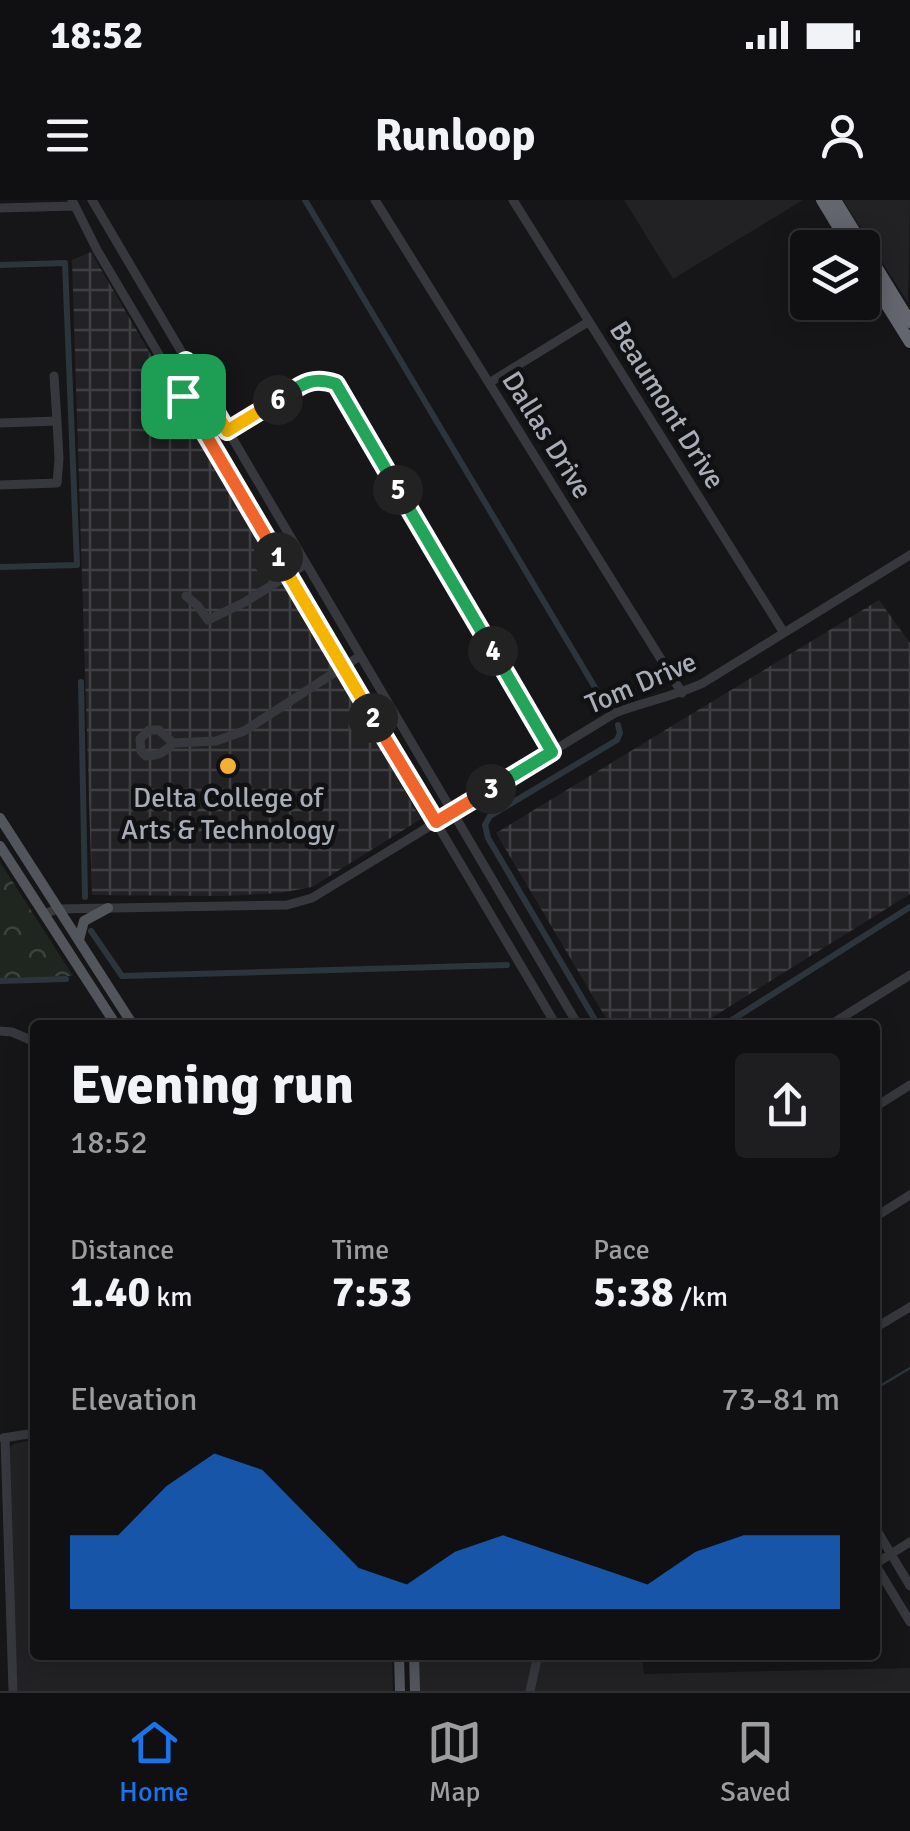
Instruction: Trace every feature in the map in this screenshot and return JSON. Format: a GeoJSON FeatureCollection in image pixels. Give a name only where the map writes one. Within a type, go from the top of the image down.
{"type":"FeatureCollection","features":[{"type":"Feature","properties":{"kind":"highway"},"geometry":{"type":"LineString","coordinates":[[822,200],[841,230]]}},
{"type":"Feature","properties":{"kind":"highway"},"geometry":{"type":"LineString","coordinates":[[834,200],[849,230]]}},
{"type":"Feature","properties":{"kind":"highway"},"geometry":{"type":"LineString","coordinates":[[880,282],[910,322]]}},
{"type":"Feature","properties":{"kind":"highway"},"geometry":{"type":"LineString","coordinates":[[880,289],[910,342]]}},
{"type":"Feature","properties":{"kind":"main road"},"geometry":{"type":"LineString","coordinates":[[0,818],[4,831],[130,1020]]}},
{"type":"Feature","properties":{"kind":"main road"},"geometry":{"type":"LineString","coordinates":[[0,846],[113,1020]]}},
{"type":"Feature","properties":{"kind":"main road"},"geometry":{"type":"LineString","coordinates":[[79,941],[84,921],[108,908]]}},
{"type":"Feature","properties":{"kind":"main road"},"geometry":{"type":"LineString","coordinates":[[399,1660],[400,1691]]}},
{"type":"Feature","properties":{"kind":"main road"},"geometry":{"type":"LineString","coordinates":[[414,1660],[415,1691]]}},
{"type":"Feature","properties":{"kind":"street"},"geometry":{"type":"LineString","coordinates":[[92,200],[575,1020]]}},
{"type":"Feature","properties":{"kind":"street","name":"Dallas Drive"},"geometry":{"type":"LineString","coordinates":[[375,200],[682,693]]}},
{"type":"Feature","properties":{"kind":"street","name":"Beaumont Drive"},"geometry":{"type":"LineString","coordinates":[[513,200],[784,633]]}},
{"type":"Feature","properties":{"kind":"street"},"geometry":{"type":"LineString","coordinates":[[0,208],[73,203],[97,250],[553,1020]]}},
{"type":"Feature","properties":{"kind":"street"},"geometry":{"type":"LineString","coordinates":[[97,250],[113,238]]}},
{"type":"Feature","properties":{"kind":"street"},"geometry":{"type":"LineString","coordinates":[[489,383],[588,322]]}},
{"type":"Feature","properties":{"kind":"street"},"geometry":{"type":"LineString","coordinates":[[169,372],[186,361]]}},
{"type":"Feature","properties":{"kind":"street"},"geometry":{"type":"LineString","coordinates":[[0,485],[59,480],[54,376]]}},
{"type":"Feature","properties":{"kind":"street"},"geometry":{"type":"LineString","coordinates":[[227,431],[308,381],[321,379],[336,384],[552,752]]}},
{"type":"Feature","properties":{"kind":"street"},"geometry":{"type":"LineString","coordinates":[[0,423],[56,421]]}},
{"type":"Feature","properties":{"kind":"street"},"geometry":{"type":"LineString","coordinates":[[256,520],[274,509]]}},
{"type":"Feature","properties":{"kind":"street","name":"Tom Drive"},"geometry":{"type":"LineString","coordinates":[[44,914],[57,909],[287,905],[312,898],[615,713],[703,684],[910,555]]}},
{"type":"Feature","properties":{"kind":"street"},"geometry":{"type":"LineString","coordinates":[[186,596],[208,620],[306,564]]}},
{"type":"Feature","properties":{"kind":"street"},"geometry":{"type":"LineString","coordinates":[[172,742],[216,741],[242,731],[360,656]]}},
{"type":"Feature","properties":{"kind":"street"},"geometry":{"type":"LineString","coordinates":[[838,1020],[910,976]]}},
{"type":"Feature","properties":{"kind":"street"},"geometry":{"type":"LineString","coordinates":[[536,992],[553,984]]}},
{"type":"Feature","properties":{"kind":"street"},"geometry":{"type":"LineString","coordinates":[[0,1030],[30,1040]]}},
{"type":"Feature","properties":{"kind":"street"},"geometry":{"type":"LineString","coordinates":[[880,1104],[910,1085]]}},
{"type":"Feature","properties":{"kind":"street"},"geometry":{"type":"LineString","coordinates":[[880,1214],[910,1195]]}},
{"type":"Feature","properties":{"kind":"street"},"geometry":{"type":"LineString","coordinates":[[880,1324],[910,1307]]}},
{"type":"Feature","properties":{"kind":"street"},"geometry":{"type":"LineString","coordinates":[[12,1691],[3,1438],[30,1434]]}},
{"type":"Feature","properties":{"kind":"street"},"geometry":{"type":"LineString","coordinates":[[880,1535],[910,1586]]}},
{"type":"Feature","properties":{"kind":"street"},"geometry":{"type":"LineString","coordinates":[[880,1561],[910,1542]]}},
{"type":"Feature","properties":{"kind":"street"},"geometry":{"type":"LineString","coordinates":[[880,1572],[910,1622]]}},
{"type":"Feature","properties":{"kind":"street"},"geometry":{"type":"LineString","coordinates":[[530,1691],[537,1660]]}},
{"type":"Feature","properties":{"kind":"shaded area"},"geometry":{"type":"Polygon","coordinates":[[[624,200],[803,200],[673,279],[624,200]]]}},
{"type":"Feature","properties":{"kind":"shaded area"},"geometry":{"type":"Polygon","coordinates":[[[843,200],[910,200],[908,303],[880,259],[880,230],[862,230],[843,200]]]}},
{"type":"Feature","properties":{"kind":"shaded area"},"geometry":{"type":"Polygon","coordinates":[[[91,252],[421,819],[312,887],[222,896],[92,895],[72,260],[91,252]]]}},
{"type":"Feature","properties":{"kind":"shaded area"},"geometry":{"type":"Polygon","coordinates":[[[879,600],[910,643],[910,894],[708,1020],[607,1020],[496,833],[879,600]]]}},
{"type":"Feature","properties":{"kind":"shaded area"},"geometry":{"type":"Polygon","coordinates":[[[30,1440],[30,1660],[392,1660],[393,1691],[13,1691],[9,1449],[30,1440]]]}},
{"type":"Feature","properties":{"kind":"shaded area"},"geometry":{"type":"Polygon","coordinates":[[[417,1660],[643,1660],[644,1674],[910,1668],[910,1691],[534,1691],[528,1681],[526,1691],[418,1691],[417,1660]]]}},
{"type":"Feature","properties":{"kind":"green space"},"geometry":{"type":"Polygon","coordinates":[[[0,862],[73,976],[0,978],[0,862]]]}},
{"type":"Feature","properties":{"kind":"waterway"},"geometry":{"type":"LineString","coordinates":[[305,200],[603,701]]}},
{"type":"Feature","properties":{"kind":"waterway"},"geometry":{"type":"LineString","coordinates":[[0,265],[65,263],[77,565],[0,567]]}},
{"type":"Feature","properties":{"kind":"waterway"},"geometry":{"type":"LineString","coordinates":[[81,682],[85,897]]}},
{"type":"Feature","properties":{"kind":"waterway"},"geometry":{"type":"LineString","coordinates":[[595,1020],[488,838],[485,825],[490,816],[617,740],[618,725]]}},
{"type":"Feature","properties":{"kind":"waterway"},"geometry":{"type":"LineString","coordinates":[[732,1020],[910,907]]}},
{"type":"Feature","properties":{"kind":"waterway"},"geometry":{"type":"LineString","coordinates":[[91,931],[122,976],[507,965]]}},
{"type":"Feature","properties":{"kind":"waterway"},"geometry":{"type":"LineString","coordinates":[[0,981],[66,979]]}},
{"type":"Feature","properties":{"kind":"waterway"},"geometry":{"type":"LineString","coordinates":[[880,1386],[910,1368]]}},
{"type":"Feature","properties":{"kind":"place","name":"Delta College of Arts & Technology"},"geometry":{"type":"Point","coordinates":[228,766]}},
{"type":"Feature","properties":{"kind":"route"},"geometry":{"type":"LineString","coordinates":[[186,361],[227,431],[308,381],[321,379],[336,384],[552,752],[436,822],[183,396],[169,372],[186,361]]}}]}
